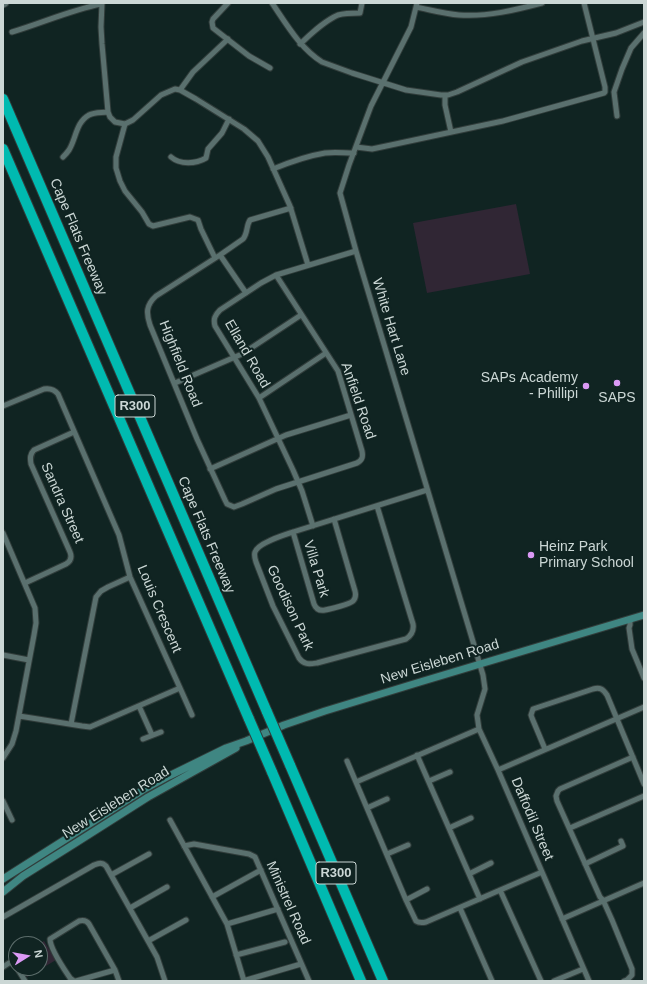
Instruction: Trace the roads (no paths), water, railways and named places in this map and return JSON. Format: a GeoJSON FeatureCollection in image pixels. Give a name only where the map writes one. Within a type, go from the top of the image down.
{"type":"FeatureCollection","features":[{"type":"Feature","properties":{"kind":"highway","name":"Cape Flats Freeway"},"geometry":{"type":"LineString","coordinates":[[3,99],[383,981]]}},
{"type":"Feature","properties":{"kind":"highway","name":"R300"},"geometry":{"type":"LineString","coordinates":[[3,149],[361,981]]}},
{"type":"Feature","properties":{"kind":"main road","name":"New Eisleben Road"},"geometry":{"type":"LineString","coordinates":[[3,879],[144,790],[226,748],[318,713],[644,615]]}},
{"type":"Feature","properties":{"kind":"main road","name":"New Eisleben Road"},"geometry":{"type":"LineString","coordinates":[[3,892],[23,876],[135,805],[246,741]]}},
{"type":"Feature","properties":{"kind":"street"},"geometry":{"type":"LineString","coordinates":[[12,32],[102,3],[102,44],[108,112],[110,117],[115,122],[125,124],[133,120],[161,95],[175,89],[180,90],[207,105],[244,129],[258,141],[266,152],[292,210],[308,265]]}},
{"type":"Feature","properties":{"kind":"street"},"geometry":{"type":"LineString","coordinates":[[228,3],[213,19],[212,25],[214,29],[249,56],[270,68]]}},
{"type":"Feature","properties":{"kind":"street"},"geometry":{"type":"LineString","coordinates":[[272,3],[300,44],[322,62],[406,90],[445,95],[457,92],[522,62],[593,38],[616,33],[644,22]]}},
{"type":"Feature","properties":{"kind":"street"},"geometry":{"type":"LineString","coordinates":[[300,44],[334,17],[343,14],[360,13],[362,3]]}},
{"type":"Feature","properties":{"kind":"street"},"geometry":{"type":"LineString","coordinates":[[417,5],[452,14],[473,16],[504,12],[542,3]]}},
{"type":"Feature","properties":{"kind":"street"},"geometry":{"type":"LineString","coordinates":[[584,3],[606,88],[604,94]]}},
{"type":"Feature","properties":{"kind":"street","name":"White Hart Lane"},"geometry":{"type":"LineString","coordinates":[[417,5],[411,27],[371,106],[340,193],[479,664]]}},
{"type":"Feature","properties":{"kind":"street"},"geometry":{"type":"LineString","coordinates":[[617,116],[613,94],[631,48],[644,33]]}},
{"type":"Feature","properties":{"kind":"street"},"geometry":{"type":"LineString","coordinates":[[180,90],[194,72],[228,39]]}},
{"type":"Feature","properties":{"kind":"street"},"geometry":{"type":"LineString","coordinates":[[356,147],[379,148],[503,121],[604,94],[613,94]]}},
{"type":"Feature","properties":{"kind":"street"},"geometry":{"type":"LineString","coordinates":[[445,95],[445,105],[451,132]]}},
{"type":"Feature","properties":{"kind":"street"},"geometry":{"type":"LineString","coordinates":[[63,157],[69,150],[83,120],[91,114],[108,112]]}},
{"type":"Feature","properties":{"kind":"street"},"geometry":{"type":"LineString","coordinates":[[171,157],[176,161],[184,163],[204,160],[208,149],[222,133],[229,119]]}},
{"type":"Feature","properties":{"kind":"street"},"geometry":{"type":"LineString","coordinates":[[125,124],[116,157],[116,168],[125,191],[142,212],[149,224],[153,226],[190,217],[198,220],[217,256],[246,293]]}},
{"type":"Feature","properties":{"kind":"street"},"geometry":{"type":"LineString","coordinates":[[273,169],[294,161],[320,154],[354,153]]}},
{"type":"Feature","properties":{"kind":"street","name":"Highfield Road"},"geometry":{"type":"LineString","coordinates":[[292,210],[250,220],[243,239],[151,300],[148,308],[148,318],[197,439],[227,504],[234,507],[276,489],[298,482]]}},
{"type":"Feature","properties":{"kind":"street","name":"Elland Road"},"geometry":{"type":"LineString","coordinates":[[313,526],[298,482],[259,398],[215,326],[214,318],[220,310],[276,275],[356,251]]}},
{"type":"Feature","properties":{"kind":"street","name":"Anfield Road"},"geometry":{"type":"LineString","coordinates":[[276,275],[338,371],[362,451],[361,461],[298,482]]}},
{"type":"Feature","properties":{"kind":"street"},"geometry":{"type":"LineString","coordinates":[[175,383],[234,358],[301,315]]}},
{"type":"Feature","properties":{"kind":"street"},"geometry":{"type":"LineString","coordinates":[[259,398],[326,353]]}},
{"type":"Feature","properties":{"kind":"street","name":"Louis Crescent"},"geometry":{"type":"LineString","coordinates":[[3,406],[48,388],[52,389],[58,394],[119,535],[130,577],[192,715]]}},
{"type":"Feature","properties":{"kind":"street"},"geometry":{"type":"LineString","coordinates":[[210,469],[278,438],[351,415]]}},
{"type":"Feature","properties":{"kind":"street","name":"Sandra Street"},"geometry":{"type":"LineString","coordinates":[[25,583],[66,564],[71,558],[70,552],[31,464],[30,458],[31,453],[34,450],[74,432]]}},
{"type":"Feature","properties":{"kind":"street"},"geometry":{"type":"LineString","coordinates":[[293,532],[428,490]]}},
{"type":"Feature","properties":{"kind":"street","name":"Goodison Park"},"geometry":{"type":"LineString","coordinates":[[293,532],[260,546],[255,552],[255,556],[273,606],[302,662],[305,664],[310,664],[406,638],[412,633],[413,624],[377,506]]}},
{"type":"Feature","properties":{"kind":"street","name":"Villa Park"},"geometry":{"type":"LineString","coordinates":[[293,532],[316,608],[322,611],[350,603],[355,599],[356,595],[334,519]]}},
{"type":"Feature","properties":{"kind":"street"},"geometry":{"type":"LineString","coordinates":[[3,533],[25,583],[36,615],[36,623],[16,730],[12,744],[3,758]]}},
{"type":"Feature","properties":{"kind":"street"},"geometry":{"type":"LineString","coordinates":[[71,724],[96,597],[101,591],[130,577]]}},
{"type":"Feature","properties":{"kind":"street"},"geometry":{"type":"LineString","coordinates":[[627,620],[630,625],[629,628],[632,649],[644,678]]}},
{"type":"Feature","properties":{"kind":"street"},"geometry":{"type":"LineString","coordinates":[[3,655],[29,660]]}},
{"type":"Feature","properties":{"kind":"street","name":"Daffodil Street"},"geometry":{"type":"LineString","coordinates":[[479,664],[485,689],[477,715],[479,729],[589,981]]}},
{"type":"Feature","properties":{"kind":"street"},"geometry":{"type":"LineString","coordinates":[[19,716],[90,727],[180,688]]}},
{"type":"Feature","properties":{"kind":"street"},"geometry":{"type":"LineString","coordinates":[[545,749],[532,718],[533,709],[593,688],[602,689],[607,695],[644,784]]}},
{"type":"Feature","properties":{"kind":"street"},"geometry":{"type":"LineString","coordinates":[[139,706],[152,735]]}},
{"type":"Feature","properties":{"kind":"street"},"geometry":{"type":"LineString","coordinates":[[498,770],[644,707]]}},
{"type":"Feature","properties":{"kind":"street"},"geometry":{"type":"LineString","coordinates":[[356,782],[479,729]]}},
{"type":"Feature","properties":{"kind":"street"},"geometry":{"type":"LineString","coordinates":[[143,739],[161,732]]}},
{"type":"Feature","properties":{"kind":"street"},"geometry":{"type":"LineString","coordinates":[[417,755],[480,899]]}},
{"type":"Feature","properties":{"kind":"street"},"geometry":{"type":"LineString","coordinates":[[624,981],[628,980],[632,975],[632,969],[603,900],[600,897],[585,864],[556,796],[558,791],[633,757]]}},
{"type":"Feature","properties":{"kind":"street"},"geometry":{"type":"LineString","coordinates":[[347,761],[416,921],[420,923],[426,922],[542,872]]}},
{"type":"Feature","properties":{"kind":"street"},"geometry":{"type":"LineString","coordinates":[[429,781],[450,772]]}},
{"type":"Feature","properties":{"kind":"street"},"geometry":{"type":"LineString","coordinates":[[570,828],[644,796]]}},
{"type":"Feature","properties":{"kind":"street"},"geometry":{"type":"LineString","coordinates":[[3,800],[12,820]]}},
{"type":"Feature","properties":{"kind":"street"},"geometry":{"type":"LineString","coordinates":[[367,808],[388,800]]}},
{"type":"Feature","properties":{"kind":"street"},"geometry":{"type":"LineString","coordinates":[[449,828],[471,818]]}},
{"type":"Feature","properties":{"kind":"street"},"geometry":{"type":"LineString","coordinates":[[170,820],[227,924],[243,981],[302,964]]}},
{"type":"Feature","properties":{"kind":"street"},"geometry":{"type":"LineString","coordinates":[[585,864],[624,846],[621,840]]}},
{"type":"Feature","properties":{"kind":"street","name":"Ministrel Road"},"geometry":{"type":"LineString","coordinates":[[184,846],[194,844],[249,854],[255,857],[309,981]]}},
{"type":"Feature","properties":{"kind":"street"},"geometry":{"type":"LineString","coordinates":[[387,854],[408,845]]}},
{"type":"Feature","properties":{"kind":"street"},"geometry":{"type":"LineString","coordinates":[[111,875],[149,854]]}},
{"type":"Feature","properties":{"kind":"street"},"geometry":{"type":"LineString","coordinates":[[3,917],[97,863],[100,863],[104,865],[111,875],[130,908],[158,960],[165,981]]}},
{"type":"Feature","properties":{"kind":"street"},"geometry":{"type":"LineString","coordinates":[[469,874],[491,863]]}},
{"type":"Feature","properties":{"kind":"street"},"geometry":{"type":"LineString","coordinates":[[212,897],[261,870]]}},
{"type":"Feature","properties":{"kind":"street"},"geometry":{"type":"LineString","coordinates":[[562,919],[644,883]]}},
{"type":"Feature","properties":{"kind":"street"},"geometry":{"type":"LineString","coordinates":[[130,908],[167,887]]}},
{"type":"Feature","properties":{"kind":"street"},"geometry":{"type":"LineString","coordinates":[[406,900],[428,889]]}},
{"type":"Feature","properties":{"kind":"street"},"geometry":{"type":"LineString","coordinates":[[500,890],[541,981]]}},
{"type":"Feature","properties":{"kind":"street"},"geometry":{"type":"LineString","coordinates":[[460,908],[492,981]]}},
{"type":"Feature","properties":{"kind":"street"},"geometry":{"type":"LineString","coordinates":[[227,924],[278,909]]}},
{"type":"Feature","properties":{"kind":"street"},"geometry":{"type":"LineString","coordinates":[[148,941],[186,920]]}},
{"type":"Feature","properties":{"kind":"street"},"geometry":{"type":"LineString","coordinates":[[115,970],[74,981],[70,978],[53,949],[50,939],[79,921],[86,921],[115,970],[119,981]]}},
{"type":"Feature","properties":{"kind":"street"},"geometry":{"type":"LineString","coordinates":[[236,956],[285,942]]}},
{"type":"Feature","properties":{"kind":"street"},"geometry":{"type":"LineString","coordinates":[[554,981],[583,968]]}},
{"type":"Feature","properties":{"kind":"place","name":"SAPS"},"geometry":{"type":"Point","coordinates":[617,383]}},
{"type":"Feature","properties":{"kind":"place","name":"SAPs Academy - Phillipi"},"geometry":{"type":"Point","coordinates":[586,386]}},
{"type":"Feature","properties":{"kind":"place","name":"Heinz Park Primary School"},"geometry":{"type":"Point","coordinates":[531,555]}}]}
